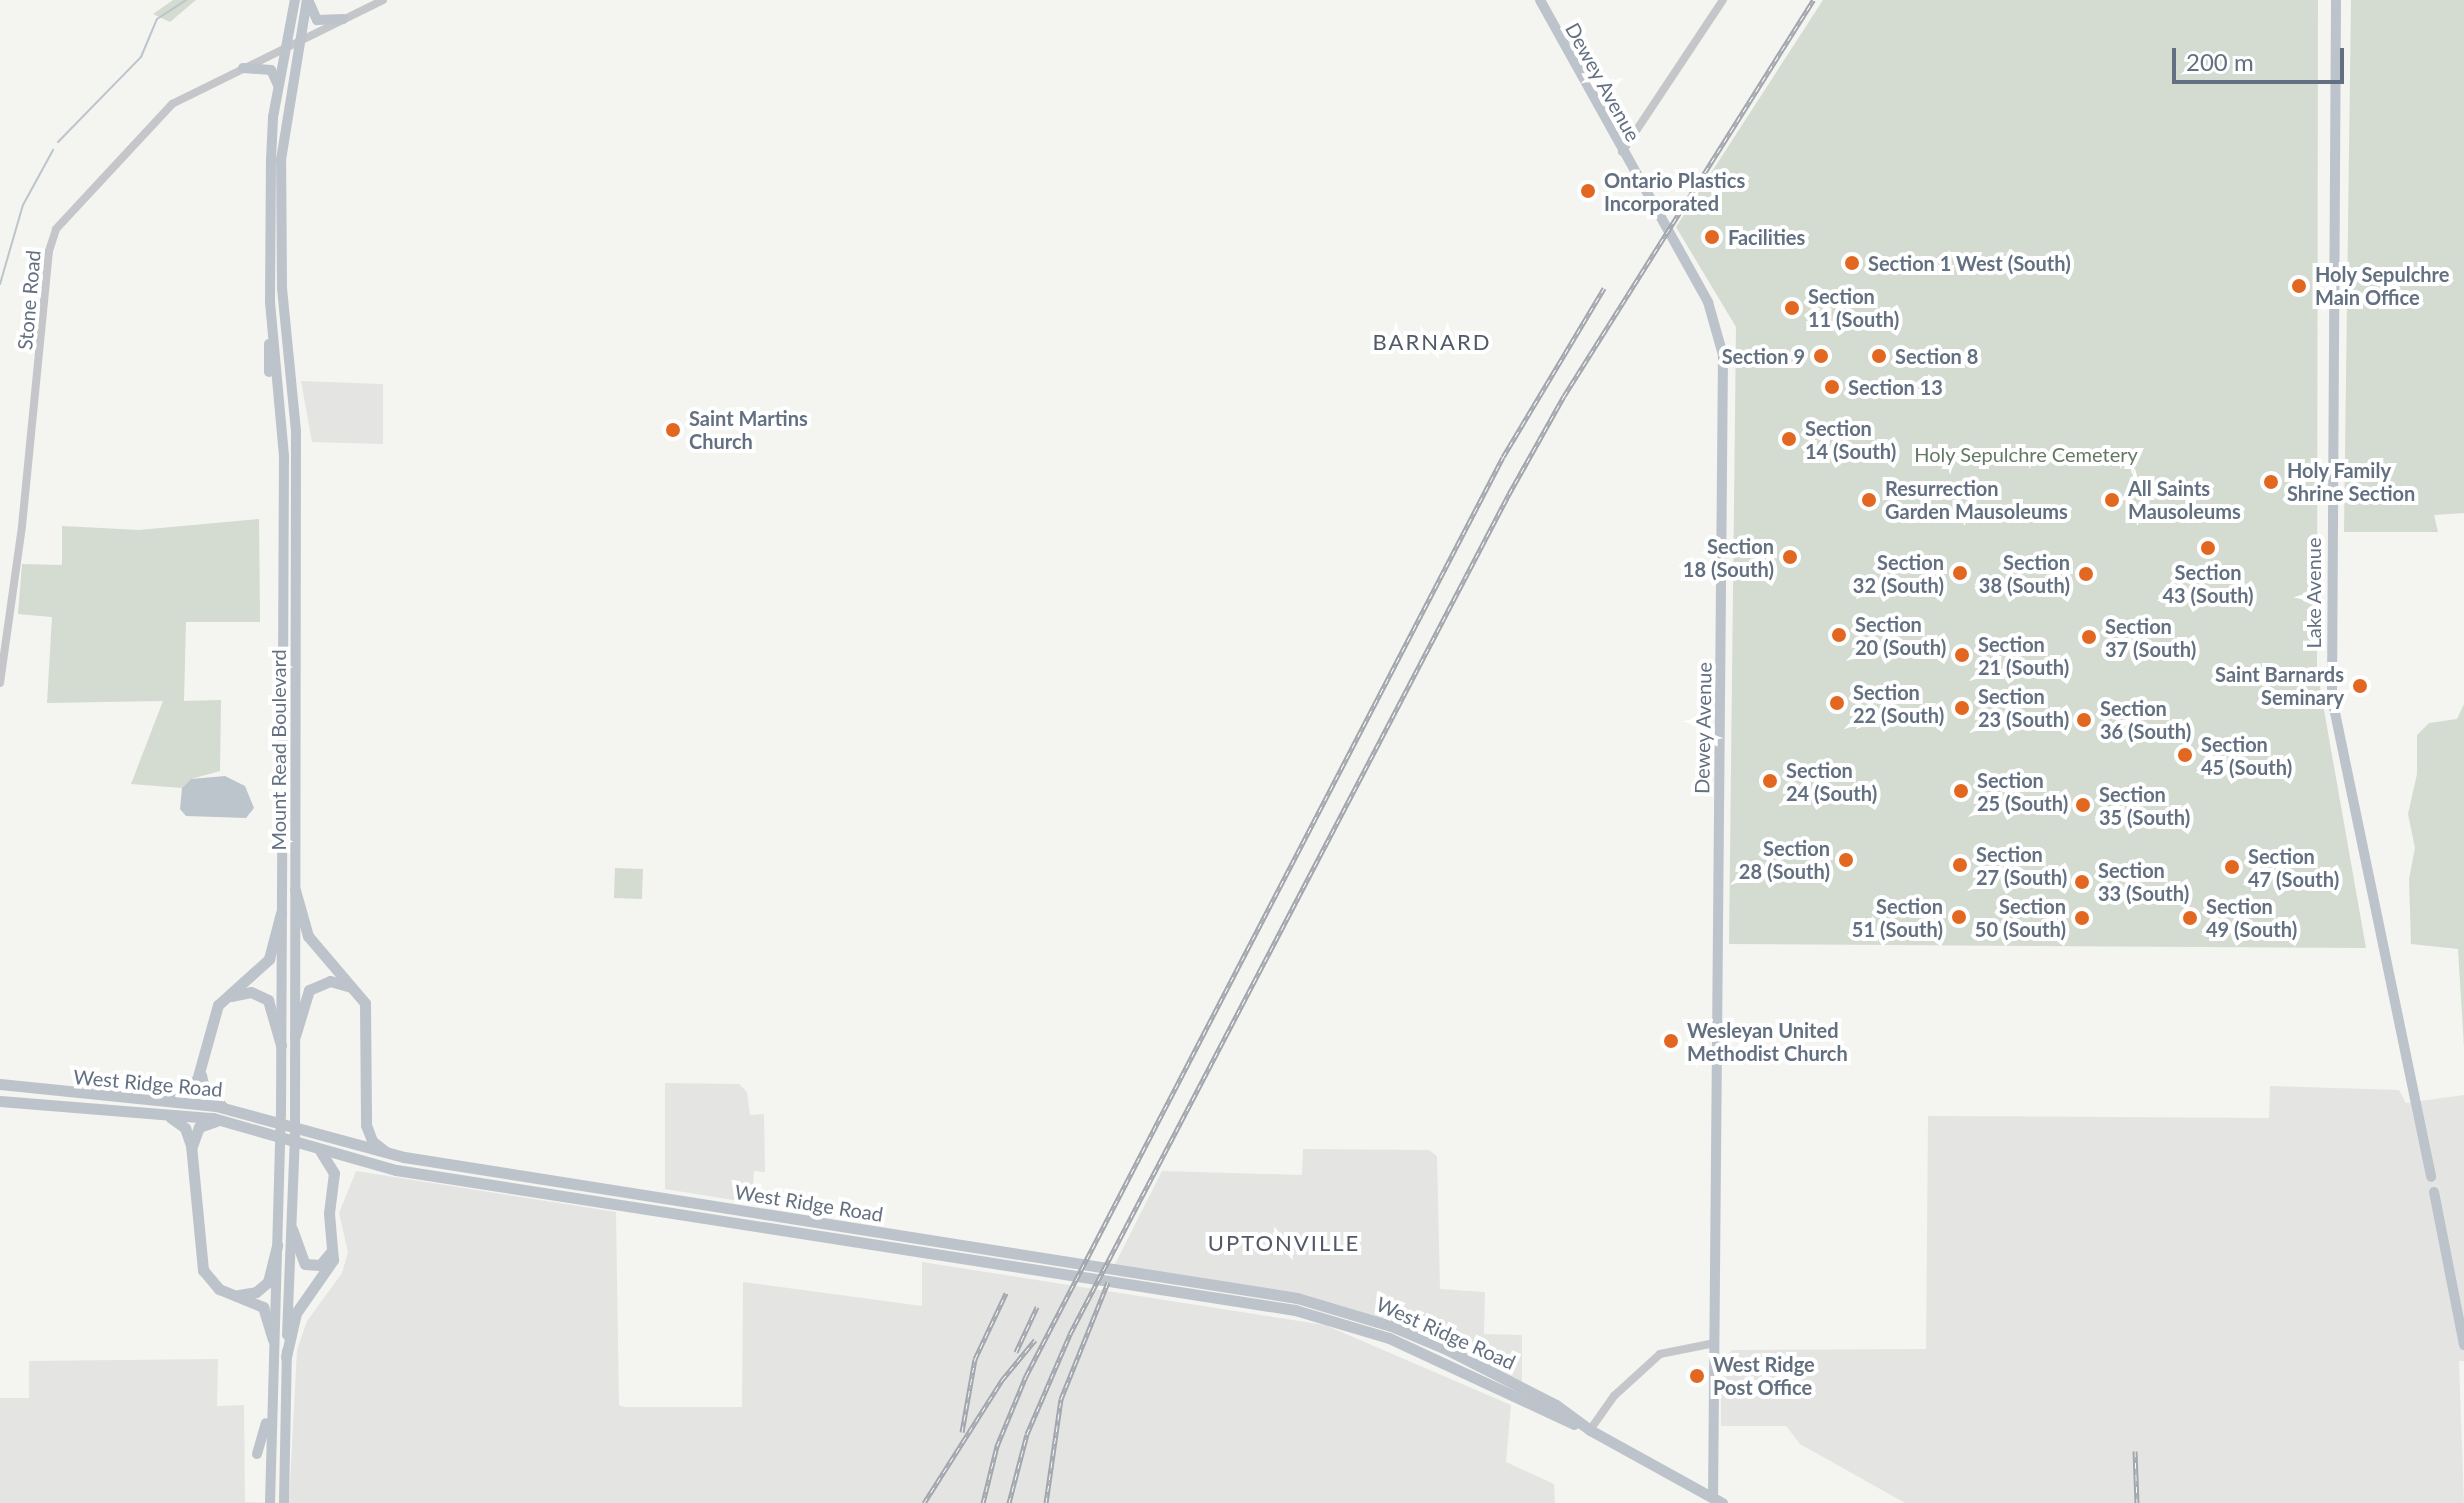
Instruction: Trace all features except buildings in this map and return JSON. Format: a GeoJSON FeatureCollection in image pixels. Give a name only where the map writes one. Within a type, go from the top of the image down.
{"type":"FeatureCollection","features":[{"type":"Feature","properties":{"kind":"highway"},"geometry":{"type":"LineString","coordinates":[[295,890],[308,936],[361,996],[367,1015],[366,1118],[372,1141],[393,1155]]}},
{"type":"Feature","properties":{"kind":"highway"},"geometry":{"type":"LineString","coordinates":[[163,1101],[188,1092],[201,1066],[218,1005],[269,959],[281,913]]}},
{"type":"Feature","properties":{"kind":"highway"},"geometry":{"type":"LineString","coordinates":[[295,1036],[302,999],[317,984],[339,982],[361,996]]}},
{"type":"Feature","properties":{"kind":"highway"},"geometry":{"type":"LineString","coordinates":[[218,1005],[242,992],[263,996],[275,1010],[281,1045]]}},
{"type":"Feature","properties":{"kind":"highway"},"geometry":{"type":"LineString","coordinates":[[201,1066],[208,1096],[237,1110]]}},
{"type":"Feature","properties":{"kind":"highway","name":"West Ridge Road"},"geometry":{"type":"LineString","coordinates":[[0,1084],[237,1110],[337,1142],[393,1155],[1297,1298],[1383,1323],[1448,1350],[1556,1405],[1590,1430]]}},
{"type":"Feature","properties":{"kind":"highway"},"geometry":{"type":"LineString","coordinates":[[57,1109],[148,1100]]}},
{"type":"Feature","properties":{"kind":"highway","name":"West Ridge Road"},"geometry":{"type":"LineString","coordinates":[[0,1101],[57,1109],[228,1121],[370,1164],[1295,1310],[1389,1338],[1590,1430],[1716,1501]]}},
{"type":"Feature","properties":{"kind":"highway"},"geometry":{"type":"LineString","coordinates":[[157,1114],[185,1128],[192,1150],[201,1265],[213,1284],[263,1307],[273,1339]]}},
{"type":"Feature","properties":{"kind":"highway"},"geometry":{"type":"LineString","coordinates":[[337,1142],[357,1137],[366,1118]]}},
{"type":"Feature","properties":{"kind":"highway"},"geometry":{"type":"LineString","coordinates":[[192,1150],[199,1127],[228,1121]]}},
{"type":"Feature","properties":{"kind":"highway"},"geometry":{"type":"LineString","coordinates":[[286,1357],[296,1313],[332,1265],[334,1183],[330,1162],[316,1148]]}},
{"type":"Feature","properties":{"kind":"highway"},"geometry":{"type":"LineString","coordinates":[[334,1183],[345,1169],[370,1164]]}},
{"type":"Feature","properties":{"kind":"highway"},"geometry":{"type":"LineString","coordinates":[[292,1229],[297,1256],[307,1265],[325,1262],[332,1244]]}},
{"type":"Feature","properties":{"kind":"highway"},"geometry":{"type":"LineString","coordinates":[[230,1294],[263,1287],[277,1245]]}},
{"type":"Feature","properties":{"kind":"main road","name":"Mount Read Boulevard"},"geometry":{"type":"LineString","coordinates":[[270,1503],[270,1397],[281,1045],[284,456],[270,302],[271,147],[295,0]]}},
{"type":"Feature","properties":{"kind":"main road","name":"Mount Read Boulevard"},"geometry":{"type":"LineString","coordinates":[[284,1503],[295,1036],[296,431],[282,288],[281,160],[308,0]]}},
{"type":"Feature","properties":{"kind":"main road"},"geometry":{"type":"LineString","coordinates":[[308,0],[317,20],[343,19]]}},
{"type":"Feature","properties":{"kind":"main road","name":"Dewey Avenue"},"geometry":{"type":"LineString","coordinates":[[1540,0],[1708,302],[1724,368],[1716,1501]]}},
{"type":"Feature","properties":{"kind":"main road","name":"Lake Avenue"},"geometry":{"type":"LineString","coordinates":[[2336,0],[2332,698],[2431,1177]]}},
{"type":"Feature","properties":{"kind":"main road"},"geometry":{"type":"LineString","coordinates":[[243,68],[271,70],[279,91]]}},
{"type":"Feature","properties":{"kind":"main road"},"geometry":{"type":"LineString","coordinates":[[269,372],[270,302]]}},
{"type":"Feature","properties":{"kind":"main road"},"geometry":{"type":"LineString","coordinates":[[2434,1192],[2464,1345]]}},
{"type":"Feature","properties":{"kind":"main road"},"geometry":{"type":"LineString","coordinates":[[257,1454],[270,1397]]}},
{"type":"Feature","properties":{"kind":"street","name":"Stone Road"},"geometry":{"type":"LineString","coordinates":[[0,683],[52,236],[98,178],[164,111],[289,44],[383,0]]}},
{"type":"Feature","properties":{"kind":"street"},"geometry":{"type":"LineString","coordinates":[[1622,152],[1633,143],[1723,0]]}},
{"type":"Feature","properties":{"kind":"street"},"geometry":{"type":"LineString","coordinates":[[1590,1430],[1614,1396],[1660,1354],[1715,1343]]}},
{"type":"Feature","properties":{"kind":"shaded area"},"geometry":{"type":"Polygon","coordinates":[[[301,381],[383,384],[383,444],[312,442],[301,381]]]}},
{"type":"Feature","properties":{"kind":"shaded area"},"geometry":{"type":"Polygon","coordinates":[[[225,776],[245,786],[254,808],[246,818],[186,816],[180,809],[182,788],[191,779],[225,776]]]}},
{"type":"Feature","properties":{"kind":"shaded area"},"geometry":{"type":"Polygon","coordinates":[[[665,1083],[739,1084],[747,1092],[750,1115],[764,1114],[765,1172],[754,1171],[752,1203],[665,1189],[665,1083]]]}},
{"type":"Feature","properties":{"kind":"shaded area"},"geometry":{"type":"Polygon","coordinates":[[[2270,1086],[2399,1090],[2406,1103],[2464,1095],[2464,1361],[2459,1361],[2464,1503],[1905,1503],[1800,1444],[1786,1426],[1721,1426],[1721,1361],[1732,1350],[1926,1349],[1928,1116],[2269,1118],[2270,1086]]]}},
{"type":"Feature","properties":{"kind":"shaded area"},"geometry":{"type":"Polygon","coordinates":[[[1303,1149],[1429,1150],[1437,1156],[1440,1289],[1485,1292],[1484,1334],[1522,1335],[1522,1387],[1345,1310],[1113,1268],[1162,1171],[1302,1175],[1303,1149]]]}},
{"type":"Feature","properties":{"kind":"shaded area"},"geometry":{"type":"Polygon","coordinates":[[[356,1171],[616,1212],[619,1405],[624,1407],[742,1407],[743,1282],[922,1306],[922,1262],[1325,1325],[1511,1405],[1506,1462],[1554,1484],[1555,1503],[289,1503],[297,1350],[307,1321],[342,1273],[348,1252],[339,1213],[356,1171]]]}},
{"type":"Feature","properties":{"kind":"shaded area"},"geometry":{"type":"Polygon","coordinates":[[[218,1359],[217,1406],[244,1405],[245,1502],[289,1503],[0,1503],[0,1398],[29,1398],[29,1361],[218,1359]]]}},
{"type":"Feature","properties":{"kind":"green space"},"geometry":{"type":"Polygon","coordinates":[[[173,0],[196,0],[170,22],[153,14],[173,0]]]}},
{"type":"Feature","properties":{"kind":"green space","name":"Holy Sepulchre Cemetery"},"geometry":{"type":"Polygon","coordinates":[[[1823,0],[2318,0],[2317,670],[2366,948],[1729,944],[1736,327],[1676,227],[1823,0]]]}},
{"type":"Feature","properties":{"kind":"green space"},"geometry":{"type":"Polygon","coordinates":[[[2351,0],[2464,0],[2464,513],[2434,515],[2438,532],[2344,532],[2351,0]]]}},
{"type":"Feature","properties":{"kind":"green space"},"geometry":{"type":"Polygon","coordinates":[[[259,519],[260,622],[186,622],[184,701],[221,700],[220,771],[191,779],[182,788],[131,784],[163,701],[47,703],[52,617],[18,614],[22,564],[62,565],[62,526],[139,530],[259,519]]]}},
{"type":"Feature","properties":{"kind":"green space"},"geometry":{"type":"Polygon","coordinates":[[[2464,704],[2464,1047],[2458,949],[2411,944],[2409,879],[2415,848],[2408,814],[2417,774],[2417,735],[2429,723],[2457,719],[2464,704]]]}},
{"type":"Feature","properties":{"kind":"green space"},"geometry":{"type":"Polygon","coordinates":[[[615,868],[643,869],[642,899],[614,898],[615,868]]]}},
{"type":"Feature","properties":{"kind":"waterway"},"geometry":{"type":"LineString","coordinates":[[58,142],[141,57],[157,19],[186,0]]}},
{"type":"Feature","properties":{"kind":"waterway"},"geometry":{"type":"LineString","coordinates":[[0,284],[23,205],[53,150]]}},
{"type":"Feature","properties":{"kind":"railway"},"geometry":{"type":"LineString","coordinates":[[1009,1503],[1027,1434],[1070,1334],[1509,494],[1564,396],[1813,0]]}},
{"type":"Feature","properties":{"kind":"railway"},"geometry":{"type":"LineString","coordinates":[[983,1503],[997,1446],[1026,1376],[1503,457],[1604,288]]}},
{"type":"Feature","properties":{"kind":"railway"},"geometry":{"type":"LineString","coordinates":[[1046,1503],[1061,1399],[1108,1282]]}},
{"type":"Feature","properties":{"kind":"railway"},"geometry":{"type":"LineString","coordinates":[[962,1432],[975,1359],[1006,1293]]}},
{"type":"Feature","properties":{"kind":"railway"},"geometry":{"type":"LineString","coordinates":[[1016,1352],[1037,1307]]}},
{"type":"Feature","properties":{"kind":"railway"},"geometry":{"type":"LineString","coordinates":[[924,1503],[1002,1380],[1035,1340]]}},
{"type":"Feature","properties":{"kind":"railway"},"geometry":{"type":"LineString","coordinates":[[2135,1451],[2137,1503]]}},
{"type":"Feature","properties":{"kind":"place","name":"Ontario Plastics Incorporated"},"geometry":{"type":"Point","coordinates":[1588,191]}},
{"type":"Feature","properties":{"kind":"place","name":"Facilities"},"geometry":{"type":"Point","coordinates":[1712,237]}},
{"type":"Feature","properties":{"kind":"place","name":"Section 1 West (South)"},"geometry":{"type":"Point","coordinates":[1852,263]}},
{"type":"Feature","properties":{"kind":"place","name":"Holy Sepulchre Main Office"},"geometry":{"type":"Point","coordinates":[2299,286]}},
{"type":"Feature","properties":{"kind":"place","name":"Section 11 (South)"},"geometry":{"type":"Point","coordinates":[1792,308]}},
{"type":"Feature","properties":{"kind":"place","name":"Section 9"},"geometry":{"type":"Point","coordinates":[1821,356]}},
{"type":"Feature","properties":{"kind":"place","name":"Section 8"},"geometry":{"type":"Point","coordinates":[1879,356]}},
{"type":"Feature","properties":{"kind":"place","name":"Section 13"},"geometry":{"type":"Point","coordinates":[1832,387]}},
{"type":"Feature","properties":{"kind":"place","name":"Saint Martins Church"},"geometry":{"type":"Point","coordinates":[673,430]}},
{"type":"Feature","properties":{"kind":"place","name":"Section 14 (South)"},"geometry":{"type":"Point","coordinates":[1789,439]}},
{"type":"Feature","properties":{"kind":"place","name":"Holy Family Shrine Section"},"geometry":{"type":"Point","coordinates":[2271,482]}},
{"type":"Feature","properties":{"kind":"place","name":"Resurrection Garden Mausoleums"},"geometry":{"type":"Point","coordinates":[1869,500]}},
{"type":"Feature","properties":{"kind":"place","name":"All Saints Mausoleums"},"geometry":{"type":"Point","coordinates":[2112,500]}},
{"type":"Feature","properties":{"kind":"place","name":"Section 43 (South)"},"geometry":{"type":"Point","coordinates":[2208,548]}},
{"type":"Feature","properties":{"kind":"place","name":"Section 18 (South)"},"geometry":{"type":"Point","coordinates":[1790,557]}},
{"type":"Feature","properties":{"kind":"place","name":"Section 32 (South)"},"geometry":{"type":"Point","coordinates":[1960,573]}},
{"type":"Feature","properties":{"kind":"place","name":"Section 38 (South)"},"geometry":{"type":"Point","coordinates":[2086,574]}},
{"type":"Feature","properties":{"kind":"place","name":"Section 20 (South)"},"geometry":{"type":"Point","coordinates":[1839,635]}},
{"type":"Feature","properties":{"kind":"place","name":"Section 37 (South)"},"geometry":{"type":"Point","coordinates":[2089,637]}},
{"type":"Feature","properties":{"kind":"place","name":"Section 21 (South)"},"geometry":{"type":"Point","coordinates":[1962,655]}},
{"type":"Feature","properties":{"kind":"place","name":"Saint Barnards Seminary"},"geometry":{"type":"Point","coordinates":[2360,686]}},
{"type":"Feature","properties":{"kind":"place","name":"Section 22 (South)"},"geometry":{"type":"Point","coordinates":[1837,703]}},
{"type":"Feature","properties":{"kind":"place","name":"Section 23 (South)"},"geometry":{"type":"Point","coordinates":[1962,708]}},
{"type":"Feature","properties":{"kind":"place","name":"Section 36 (South)"},"geometry":{"type":"Point","coordinates":[2084,720]}},
{"type":"Feature","properties":{"kind":"place","name":"Section 45 (South)"},"geometry":{"type":"Point","coordinates":[2185,755]}},
{"type":"Feature","properties":{"kind":"place","name":"Section 24 (South)"},"geometry":{"type":"Point","coordinates":[1770,781]}},
{"type":"Feature","properties":{"kind":"place","name":"Section 25 (South)"},"geometry":{"type":"Point","coordinates":[1961,791]}},
{"type":"Feature","properties":{"kind":"place","name":"Section 35 (South)"},"geometry":{"type":"Point","coordinates":[2083,805]}},
{"type":"Feature","properties":{"kind":"place","name":"Section 28 (South)"},"geometry":{"type":"Point","coordinates":[1846,860]}},
{"type":"Feature","properties":{"kind":"place","name":"Section 27 (South)"},"geometry":{"type":"Point","coordinates":[1960,865]}},
{"type":"Feature","properties":{"kind":"place","name":"Section 47 (South)"},"geometry":{"type":"Point","coordinates":[2232,867]}},
{"type":"Feature","properties":{"kind":"place","name":"Section 33 (South)"},"geometry":{"type":"Point","coordinates":[2082,882]}},
{"type":"Feature","properties":{"kind":"place","name":"Section 51 (South)"},"geometry":{"type":"Point","coordinates":[1959,917]}},
{"type":"Feature","properties":{"kind":"place","name":"Section 50 (South)"},"geometry":{"type":"Point","coordinates":[2082,918]}},
{"type":"Feature","properties":{"kind":"place","name":"Section 49 (South)"},"geometry":{"type":"Point","coordinates":[2190,918]}},
{"type":"Feature","properties":{"kind":"place","name":"Wesleyan United Methodist Church"},"geometry":{"type":"Point","coordinates":[1671,1041]}},
{"type":"Feature","properties":{"kind":"place","name":"West Ridge Post Office"},"geometry":{"type":"Point","coordinates":[1697,1376]}},
{"type":"Feature","properties":{"kind":"district","name":"BARNARD"},"geometry":{"type":"Point","coordinates":[1432,342]}},
{"type":"Feature","properties":{"kind":"district","name":"UPTONVILLE"},"geometry":{"type":"Point","coordinates":[1284,1243]}}]}
